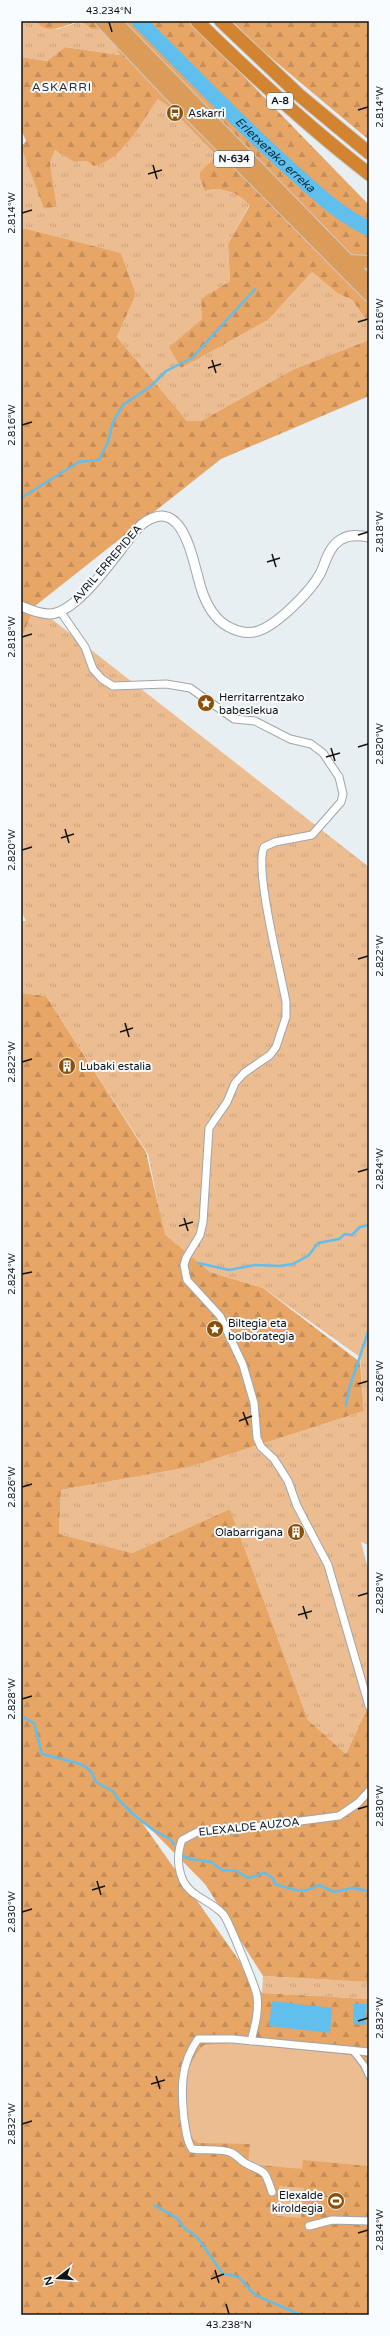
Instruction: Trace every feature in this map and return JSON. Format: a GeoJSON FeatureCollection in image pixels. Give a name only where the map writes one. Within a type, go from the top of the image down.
{"type":"FeatureCollection","features":[{"type":"Feature","properties":{"kind":"highway","name":"N-634"},"geometry":{"type":"LineString","coordinates":[[101,21],[170,94],[369,295]]}},
{"type":"Feature","properties":{"kind":"highway","name":"N-634"},"geometry":{"type":"LineString","coordinates":[[115,21],[369,282]]}},
{"type":"Feature","properties":{"kind":"highway","name":"A-8"},"geometry":{"type":"LineString","coordinates":[[197,21],[290,109],[369,174]]}},
{"type":"Feature","properties":{"kind":"highway","name":"A-8"},"geometry":{"type":"LineString","coordinates":[[222,21],[299,95],[369,153]]}},
{"type":"Feature","properties":{"kind":"highway"},"geometry":{"type":"LineString","coordinates":[[348,261],[369,262]]}},
{"type":"Feature","properties":{"kind":"street","name":"AVRIL ERREPIDEA"},"geometry":{"type":"LineString","coordinates":[[21,606],[43,614],[60,611],[67,608],[82,595],[141,525],[156,517],[172,519],[181,528],[186,537],[202,593],[210,608],[222,623],[230,628],[243,632],[256,632],[264,628],[293,605],[319,575],[332,547],[340,540],[354,535],[369,537]]}},
{"type":"Feature","properties":{"kind":"street"},"geometry":{"type":"LineString","coordinates":[[60,611],[65,621],[85,647],[93,669],[102,679],[113,686],[166,684],[190,688],[234,719],[255,721],[290,739],[311,744],[323,753],[338,777],[343,794],[341,802],[312,835],[275,842],[264,847],[262,874],[286,1002],[284,1023],[276,1047],[270,1055],[244,1073],[235,1083],[227,1102],[209,1128],[203,1222],[200,1235],[186,1258],[184,1265],[187,1280],[220,1316],[229,1333],[251,1389],[256,1438],[261,1447],[274,1459],[288,1481],[297,1506],[328,1565],[369,1706]]}},
{"type":"Feature","properties":{"kind":"street","name":"ELEXALDE AUZOA"},"geometry":{"type":"LineString","coordinates":[[251,2041],[256,2022],[257,1994],[223,1914],[189,1890],[182,1876],[178,1864],[178,1850],[182,1840],[199,1831],[231,1830],[339,1816],[358,1803],[369,1791]]}},
{"type":"Feature","properties":{"kind":"street"},"geometry":{"type":"LineString","coordinates":[[272,2192],[266,2175],[261,2169],[246,2164],[240,2157],[230,2152],[192,2149],[186,2132],[182,2096],[182,2078],[192,2047],[198,2039],[251,2041],[369,2052]]}},
{"type":"Feature","properties":{"kind":"street"},"geometry":{"type":"LineString","coordinates":[[353,2051],[369,2076]]}},
{"type":"Feature","properties":{"kind":"street"},"geometry":{"type":"LineString","coordinates":[[309,2226],[332,2220],[369,2221]]}},
{"type":"Feature","properties":{"kind":"green space"},"geometry":{"type":"Polygon","coordinates":[[[21,21],[36,21],[46,28],[58,29],[81,21],[91,29],[109,31],[121,55],[65,47],[47,61],[21,57],[21,21]]]}},
{"type":"Feature","properties":{"kind":"green space"},"geometry":{"type":"Polygon","coordinates":[[[36,21],[78,21],[62,27],[50,29],[40,26],[36,21]]]}},
{"type":"Feature","properties":{"kind":"green space"},"geometry":{"type":"Polygon","coordinates":[[[81,21],[190,21],[369,205],[369,324],[352,300],[337,293],[312,272],[269,319],[181,368],[169,347],[202,319],[201,299],[230,281],[228,244],[250,205],[235,194],[224,190],[218,189],[205,191],[200,178],[200,172],[217,156],[170,108],[158,99],[123,148],[105,162],[94,166],[87,161],[74,162],[55,150],[50,163],[57,207],[44,209],[21,147],[26,141],[21,129],[21,57],[47,61],[65,47],[120,55],[109,31],[91,29],[81,21]]]}},
{"type":"Feature","properties":{"kind":"green space"},"geometry":{"type":"Polygon","coordinates":[[[232,21],[369,21],[369,140],[258,47],[232,21]]]}},
{"type":"Feature","properties":{"kind":"green space"},"geometry":{"type":"Polygon","coordinates":[[[158,99],[170,108],[217,156],[205,191],[218,189],[224,190],[235,194],[250,204],[228,244],[230,281],[202,299],[202,319],[169,347],[269,319],[312,272],[337,293],[352,300],[369,324],[369,340],[294,369],[201,421],[187,421],[117,337],[136,294],[121,253],[21,230],[21,147],[44,209],[57,207],[50,163],[55,150],[74,162],[87,161],[124,147],[158,99]]]}},
{"type":"Feature","properties":{"kind":"green space"},"geometry":{"type":"Polygon","coordinates":[[[26,229],[121,253],[136,294],[117,337],[187,421],[201,421],[294,369],[369,340],[369,396],[221,459],[35,606],[21,639],[21,230],[26,229]]]}},
{"type":"Feature","properties":{"kind":"green space"},"geometry":{"type":"Polygon","coordinates":[[[35,606],[369,867],[369,1545],[361,1542],[369,1572],[369,1704],[346,1754],[308,1720],[230,1509],[132,1553],[59,1534],[61,1490],[190,1467],[364,1411],[360,1357],[263,1288],[210,1272],[165,1239],[148,1154],[46,996],[21,993],[21,921],[26,921],[21,911],[21,639],[35,606]]]}},
{"type":"Feature","properties":{"kind":"green space"},"geometry":{"type":"Polygon","coordinates":[[[21,993],[46,996],[146,1152],[165,1235],[210,1272],[263,1288],[360,1362],[364,1411],[190,1467],[61,1490],[59,1534],[132,1553],[230,1509],[308,1720],[346,1754],[369,1704],[369,1982],[263,1976],[205,1884],[136,1814],[262,1993],[369,1999],[369,2315],[21,2315],[21,993]]]}},
{"type":"Feature","properties":{"kind":"green space"},"geometry":{"type":"Polygon","coordinates":[[[263,1976],[369,1982],[369,1999],[262,1993],[263,1976]]]}},
{"type":"Feature","properties":{"kind":"green space"},"geometry":{"type":"Polygon","coordinates":[[[232,2043],[351,2055],[362,2066],[369,2083],[368,2166],[303,2160],[302,2169],[248,2164],[250,2144],[198,2143],[191,2137],[184,2096],[184,2084],[190,2066],[204,2045],[232,2043]]]}},
{"type":"Feature","properties":{"kind":"green space"},"geometry":{"type":"Polygon","coordinates":[[[279,2186],[304,2188],[301,2218],[277,2216],[279,2186]]]}},
{"type":"Feature","properties":{"kind":"water"},"geometry":{"type":"Polygon","coordinates":[[[272,2001],[332,2008],[330,2033],[269,2026],[272,2001]]]}},
{"type":"Feature","properties":{"kind":"water"},"geometry":{"type":"Polygon","coordinates":[[[354,2004],[367,2004],[365,2025],[353,2024],[354,2004]]]}},
{"type":"Feature","properties":{"kind":"waterway","name":"Erletxetako erreka"},"geometry":{"type":"LineString","coordinates":[[139,21],[242,124],[321,197],[332,206],[369,229]]}},
{"type":"Feature","properties":{"kind":"waterway"},"geometry":{"type":"LineString","coordinates":[[21,498],[79,462],[99,460],[108,442],[113,422],[123,405],[151,386],[166,371],[192,358],[255,289]]}},
{"type":"Feature","properties":{"kind":"waterway"},"geometry":{"type":"LineString","coordinates":[[198,1263],[229,1270],[255,1265],[280,1266],[293,1264],[308,1256],[318,1243],[339,1239],[345,1234],[352,1235],[360,1227],[369,1225]]}},
{"type":"Feature","properties":{"kind":"waterway"},"geometry":{"type":"LineString","coordinates":[[346,1405],[349,1389],[369,1329]]}},
{"type":"Feature","properties":{"kind":"waterway"},"geometry":{"type":"LineString","coordinates":[[21,1716],[34,1723],[42,1754],[85,1766],[92,1773],[96,1782],[114,1792],[117,1798],[132,1813],[153,1830],[170,1839],[174,1844]]}},
{"type":"Feature","properties":{"kind":"waterway"},"geometry":{"type":"LineString","coordinates":[[181,1855],[190,1859],[211,1862],[222,1870],[237,1871],[248,1878],[265,1873],[273,1878],[275,1884],[297,1890],[307,1890],[319,1885],[334,1892],[352,1888],[369,1891]]}},
{"type":"Feature","properties":{"kind":"waterway"},"geometry":{"type":"LineString","coordinates":[[154,2205],[177,2218],[185,2229],[197,2237],[223,2274],[231,2275],[240,2279],[256,2295],[300,2315]]}},
{"type":"Feature","properties":{"kind":"place","name":"Askarri"},"geometry":{"type":"Point","coordinates":[175,113]}},
{"type":"Feature","properties":{"kind":"place","name":"Herritarrentzako babeslekua"},"geometry":{"type":"Point","coordinates":[206,703]}},
{"type":"Feature","properties":{"kind":"place","name":"Lubaki estalia"},"geometry":{"type":"Point","coordinates":[67,1066]}},
{"type":"Feature","properties":{"kind":"place","name":"Biltegia eta bolborategia"},"geometry":{"type":"Point","coordinates":[215,1329]}},
{"type":"Feature","properties":{"kind":"place","name":"Olabarrigana"},"geometry":{"type":"Point","coordinates":[296,1532]}},
{"type":"Feature","properties":{"kind":"place","name":"Elexalde kiroldegia"},"geometry":{"type":"Point","coordinates":[336,2201]}},
{"type":"Feature","properties":{"kind":"district","name":"ASKARRI"},"geometry":{"type":"Point","coordinates":[62,87]}}]}
